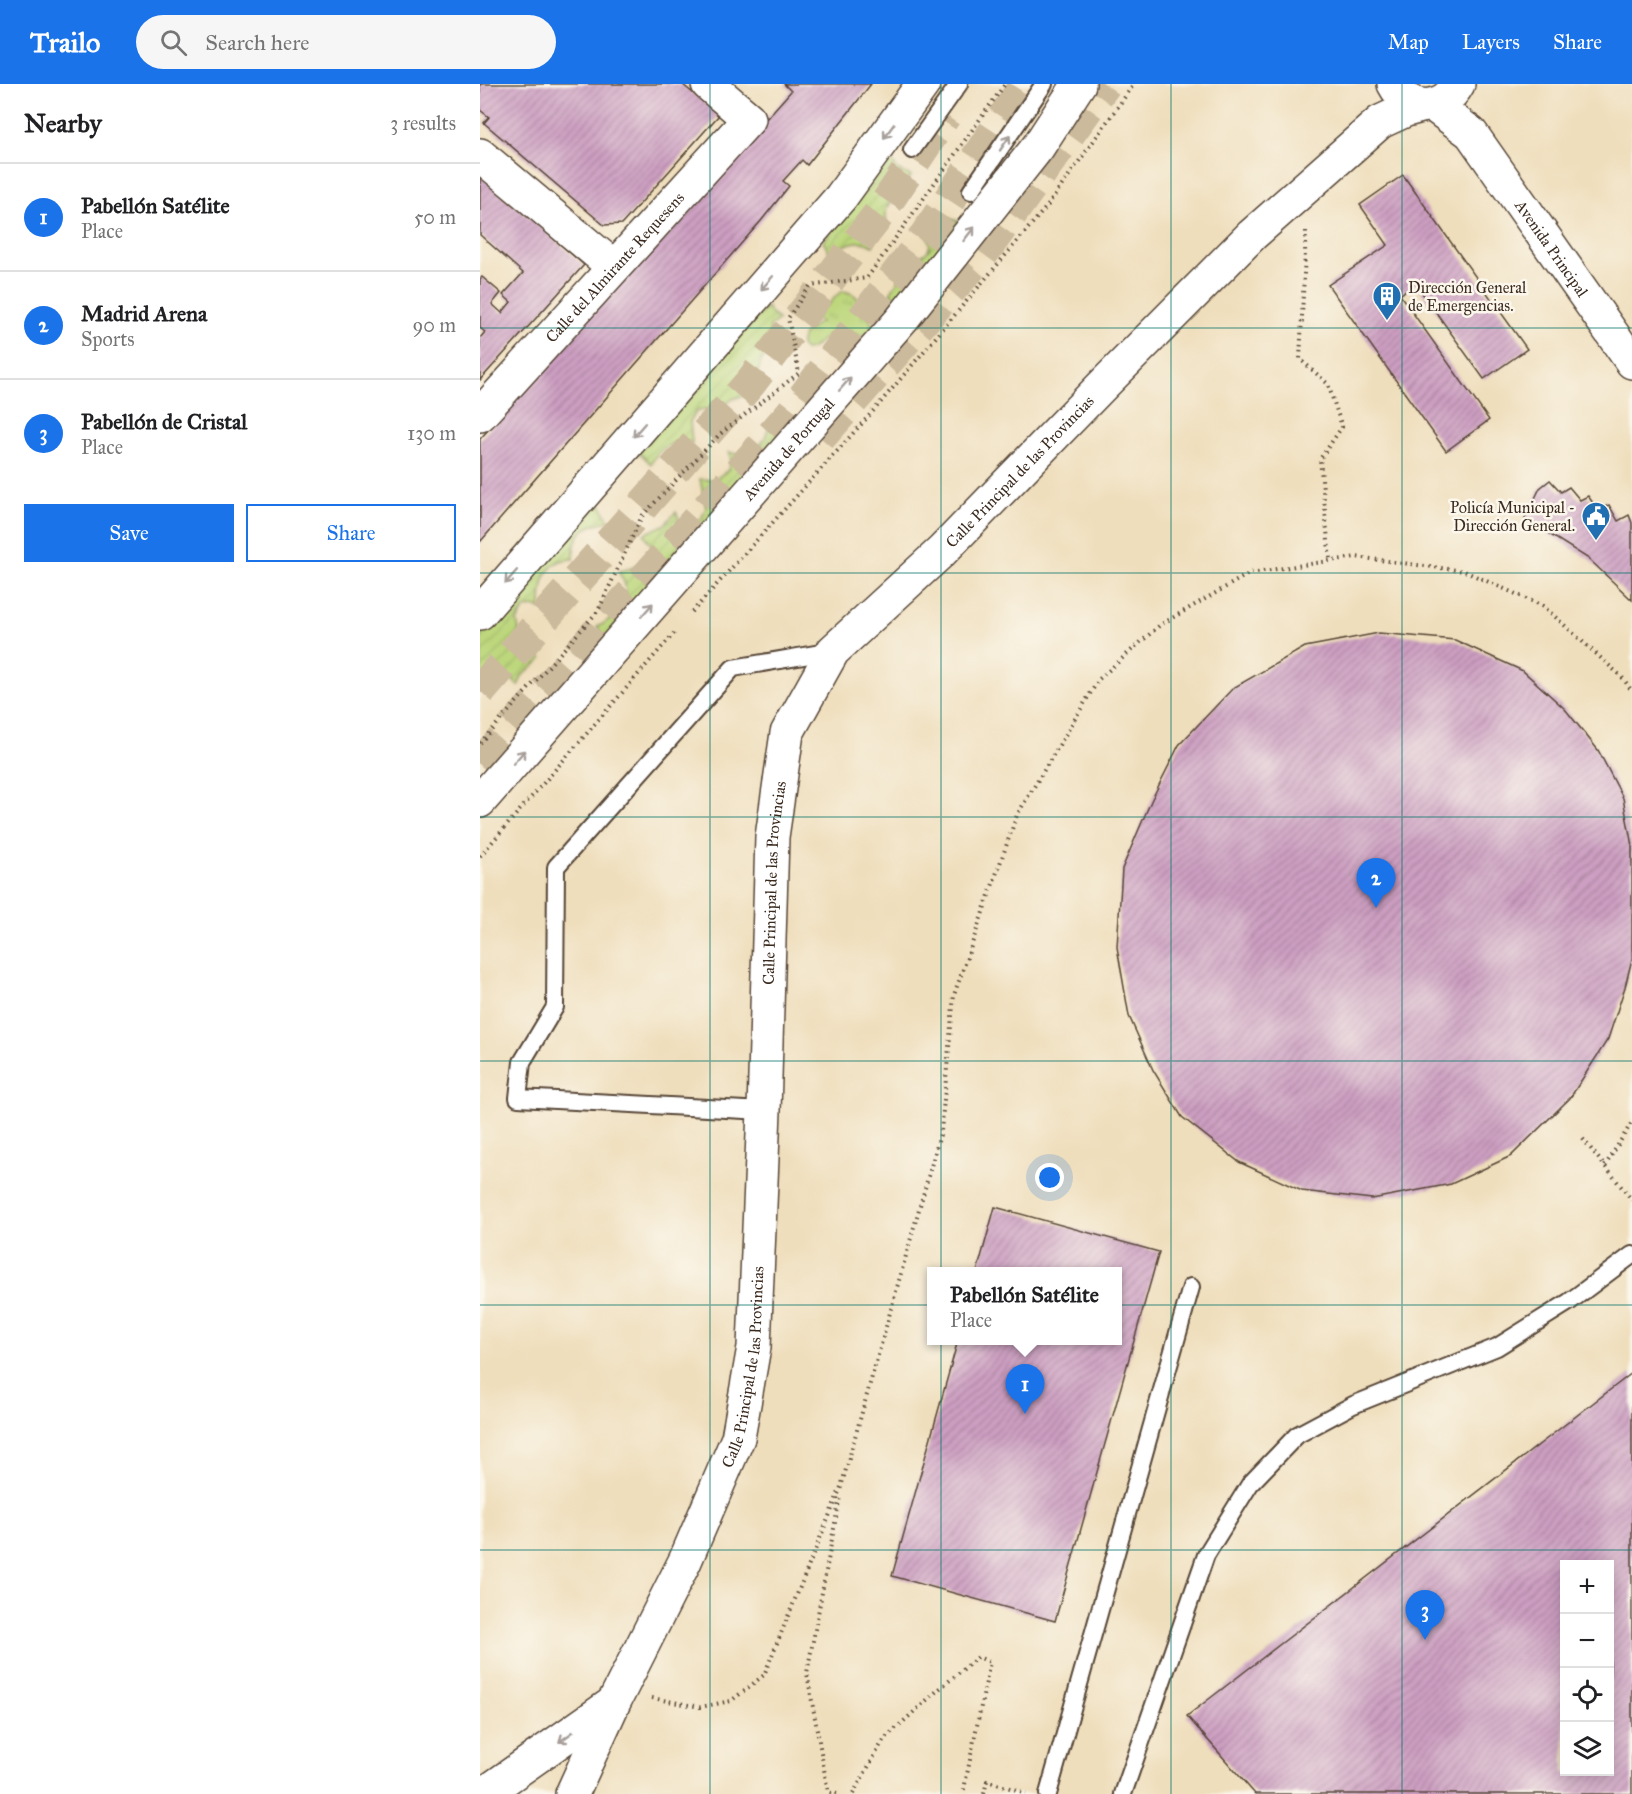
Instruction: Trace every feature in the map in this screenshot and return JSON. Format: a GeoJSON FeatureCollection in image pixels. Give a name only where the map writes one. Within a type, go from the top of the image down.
{"type":"FeatureCollection","features":[{"type":"Feature","properties":{"kind":"street","name":"Calle del Almirante Requesens"},"geometry":{"type":"LineString","coordinates":[[481,412],[749,119],[708,84]]}},
{"type":"Feature","properties":{"kind":"street"},"geometry":{"type":"LineString","coordinates":[[480,613],[841,197],[923,84]]}},
{"type":"Feature","properties":{"kind":"street","name":"Avenida de Portugal"},"geometry":{"type":"LineString","coordinates":[[480,801],[902,319],[1038,147],[1079,84]]}},
{"type":"Feature","properties":{"kind":"street","name":"Calle Principal de las Provincias"},"geometry":{"type":"LineString","coordinates":[[484,1794],[614,1702],[685,1561],[738,1438],[754,1347],[772,837],[787,733],[833,651],[942,551],[1252,235],[1380,122],[1406,110],[1444,101],[1453,93],[1458,84]]}},
{"type":"Feature","properties":{"kind":"street","name":"Avenida Principal"},"geometry":{"type":"LineString","coordinates":[[1458,84],[1471,133],[1632,362]]}},
{"type":"Feature","properties":{"kind":"street","name":"Calle Principal de las Provincias"},"geometry":{"type":"LineString","coordinates":[[1380,122],[1394,85]]}},
{"type":"Feature","properties":{"kind":"street","name":"Avenida Principal"},"geometry":{"type":"LineString","coordinates":[[1394,85],[1410,102],[1427,105],[1471,133]]}},
{"type":"Feature","properties":{"kind":"street"},"geometry":{"type":"LineString","coordinates":[[480,155],[614,267]]}},
{"type":"Feature","properties":{"kind":"street"},"geometry":{"type":"LineString","coordinates":[[572,1794],[614,1702]]}},
{"type":"Feature","properties":{"kind":"lane"},"geometry":{"type":"LineString","coordinates":[[912,150],[959,84]]}},
{"type":"Feature","properties":{"kind":"lane"},"geometry":{"type":"LineString","coordinates":[[971,191],[1044,84]]}},
{"type":"Feature","properties":{"kind":"lane"},"geometry":{"type":"LineString","coordinates":[[764,1111],[518,1098],[522,1062],[555,1007],[556,867],[733,668],[833,651]]}},
{"type":"Feature","properties":{"kind":"lane"},"geometry":{"type":"LineString","coordinates":[[1123,1794],[1206,1555],[1250,1484],[1297,1435],[1353,1405],[1497,1347],[1569,1302],[1632,1255]]}},
{"type":"Feature","properties":{"kind":"lane"},"geometry":{"type":"LineString","coordinates":[[1048,1794],[1191,1287]]}},
{"type":"Feature","properties":{"kind":"path"},"geometry":{"type":"LineString","coordinates":[[480,743],[598,611],[642,516],[720,434],[799,373],[788,318],[810,286],[867,278],[1005,84]]}},
{"type":"Feature","properties":{"kind":"path"},"geometry":{"type":"LineString","coordinates":[[685,621],[876,409],[1048,206],[1134,84]]}},
{"type":"Feature","properties":{"kind":"path"},"geometry":{"type":"LineString","coordinates":[[1308,186],[1300,359],[1328,384],[1342,427],[1320,459],[1330,561]]}},
{"type":"Feature","properties":{"kind":"path"},"geometry":{"type":"LineString","coordinates":[[837,1794],[828,1792],[807,1673],[842,1486],[941,1131],[954,995],[1017,815],[1099,679],[1160,625],[1250,573],[1356,557],[1464,571],[1543,606],[1622,677],[1632,691]]}},
{"type":"Feature","properties":{"kind":"path"},"geometry":{"type":"LineString","coordinates":[[480,856],[677,630]]}},
{"type":"Feature","properties":{"kind":"path"},"geometry":{"type":"LineString","coordinates":[[1605,1166],[1632,1122]]}},
{"type":"Feature","properties":{"kind":"path"},"geometry":{"type":"LineString","coordinates":[[1583,1139],[1632,1200]]}},
{"type":"Feature","properties":{"kind":"path"},"geometry":{"type":"LineString","coordinates":[[646,1697],[700,1707],[732,1701],[764,1675],[842,1486]]}},
{"type":"Feature","properties":{"kind":"path"},"geometry":{"type":"LineString","coordinates":[[853,1794],[884,1739],[978,1657],[990,1662],[963,1794]]}},
{"type":"Feature","properties":{"kind":"path"},"geometry":{"type":"LineString","coordinates":[[984,1794],[987,1781],[1030,1794]]}},
{"type":"Feature","properties":{"kind":"green space"},"geometry":{"type":"Polygon","coordinates":[[[891,156],[897,170],[911,176],[904,187],[905,202],[896,198],[889,204],[886,215],[888,228],[876,238],[873,246],[862,242],[851,243],[842,248],[834,258],[823,242],[891,156]]]}},
{"type":"Feature","properties":{"kind":"green space"},"geometry":{"type":"Polygon","coordinates":[[[942,213],[950,219],[959,221],[900,304],[890,293],[903,273],[901,260],[920,256],[928,250],[930,245],[926,232],[937,226],[942,213]]]}},
{"type":"Feature","properties":{"kind":"green space"},"geometry":{"type":"Polygon","coordinates":[[[843,291],[856,296],[859,301],[858,309],[868,314],[872,324],[870,332],[864,336],[849,334],[849,352],[844,357],[840,358],[833,350],[828,336],[811,349],[805,350],[801,346],[802,338],[806,331],[820,322],[811,312],[810,302],[821,298],[828,305],[843,291]]]}},
{"type":"Feature","properties":{"kind":"green space"},"geometry":{"type":"Polygon","coordinates":[[[767,306],[770,313],[779,320],[770,327],[770,335],[779,352],[762,359],[757,375],[756,397],[743,396],[732,399],[724,407],[720,419],[705,409],[697,411],[690,421],[692,443],[673,443],[658,453],[651,464],[642,455],[637,454],[767,306]]]}},
{"type":"Feature","properties":{"kind":"green space"},"geometry":{"type":"Polygon","coordinates":[[[770,421],[791,430],[607,642],[597,627],[613,616],[625,598],[625,585],[618,571],[640,564],[650,552],[652,546],[644,534],[664,525],[676,512],[680,520],[692,523],[701,519],[706,508],[700,479],[714,480],[728,470],[731,460],[729,452],[745,454],[757,449],[765,437],[770,421]]]}},
{"type":"Feature","properties":{"kind":"green space"},"geometry":{"type":"Polygon","coordinates":[[[598,499],[609,521],[593,525],[582,532],[575,543],[574,559],[556,563],[546,575],[543,582],[541,609],[525,608],[517,621],[521,640],[542,659],[522,676],[518,686],[511,678],[490,676],[480,681],[480,635],[598,499]]]}},
{"type":"Feature","properties":{"kind":"building"},"geometry":{"type":"Polygon","coordinates":[[[480,84],[682,84],[719,115],[622,224],[604,225],[484,123],[489,117],[480,110],[480,84]]]}},
{"type":"Feature","properties":{"kind":"building"},"geometry":{"type":"Polygon","coordinates":[[[784,84],[871,84],[807,165],[802,160],[783,181],[789,186],[761,221],[480,542],[480,439],[791,91],[784,84]]]}},
{"type":"Feature","properties":{"kind":"building"},"geometry":{"type":"Polygon","coordinates":[[[480,174],[584,265],[480,380],[480,338],[485,332],[480,328],[480,279],[482,277],[501,293],[492,304],[502,313],[511,302],[503,295],[523,273],[480,235],[480,174]]]}},
{"type":"Feature","properties":{"kind":"building","name":"Dirección General de Emergencias."},"geometry":{"type":"Polygon","coordinates":[[[1403,175],[1527,349],[1484,379],[1415,283],[1400,295],[1489,420],[1446,451],[1328,285],[1388,245],[1360,205],[1403,175]]]}},
{"type":"Feature","properties":{"kind":"building","name":"Policía Municipal - Dirección General."},"geometry":{"type":"Polygon","coordinates":[[[1550,480],[1561,492],[1569,487],[1580,500],[1588,496],[1598,510],[1609,505],[1618,521],[1629,515],[1632,523],[1632,600],[1589,559],[1525,519],[1540,488],[1550,480]]]}},
{"type":"Feature","properties":{"kind":"building"},"geometry":{"type":"Polygon","coordinates":[[[1379,633],[1455,640],[1523,671],[1565,709],[1598,750],[1623,798],[1632,846],[1632,959],[1608,1039],[1570,1098],[1511,1156],[1451,1184],[1372,1199],[1302,1191],[1239,1162],[1182,1117],[1153,1070],[1129,1016],[1117,947],[1122,869],[1151,801],[1179,745],[1233,688],[1305,647],[1379,633]]]}},
{"type":"Feature","properties":{"kind":"building"},"geometry":{"type":"Polygon","coordinates":[[[995,1207],[1159,1252],[1055,1621],[892,1576],[957,1345],[1122,1345],[1122,1267],[978,1267],[995,1207]]]}},
{"type":"Feature","properties":{"kind":"building"},"geometry":{"type":"Polygon","coordinates":[[[1632,1373],[1632,1794],[1255,1794],[1187,1716],[1632,1373]]]}},
{"type":"Feature","properties":{"kind":"tunnel"},"geometry":{"type":"LineString","coordinates":[[480,765],[790,415],[920,244],[1026,84]]}},
{"type":"Feature","properties":{"kind":"tunnel"},"geometry":{"type":"LineString","coordinates":[[820,437],[982,254],[1105,84]]}},
{"type":"Feature","properties":{"kind":"tunnel"},"geometry":{"type":"LineString","coordinates":[[480,691],[751,382],[879,214],[945,115]]}},
{"type":"Feature","properties":{"kind":"place","name":"Dirección General de Emergencias."},"geometry":{"type":"Point","coordinates":[1387,322]}},
{"type":"Feature","properties":{"kind":"place","name":"Policía Municipal - Dirección General."},"geometry":{"type":"Point","coordinates":[1596,542]}},
{"type":"Feature","properties":{"kind":"place","name":"Madrid Arena"},"geometry":{"type":"Point","coordinates":[1376,908]}},
{"type":"Feature","properties":{"kind":"place","name":"Pabellón Satélite"},"geometry":{"type":"Point","coordinates":[1025,1414]}},
{"type":"Feature","properties":{"kind":"place","name":"Pabellón de Cristal"},"geometry":{"type":"Point","coordinates":[1425,1640]}}]}
